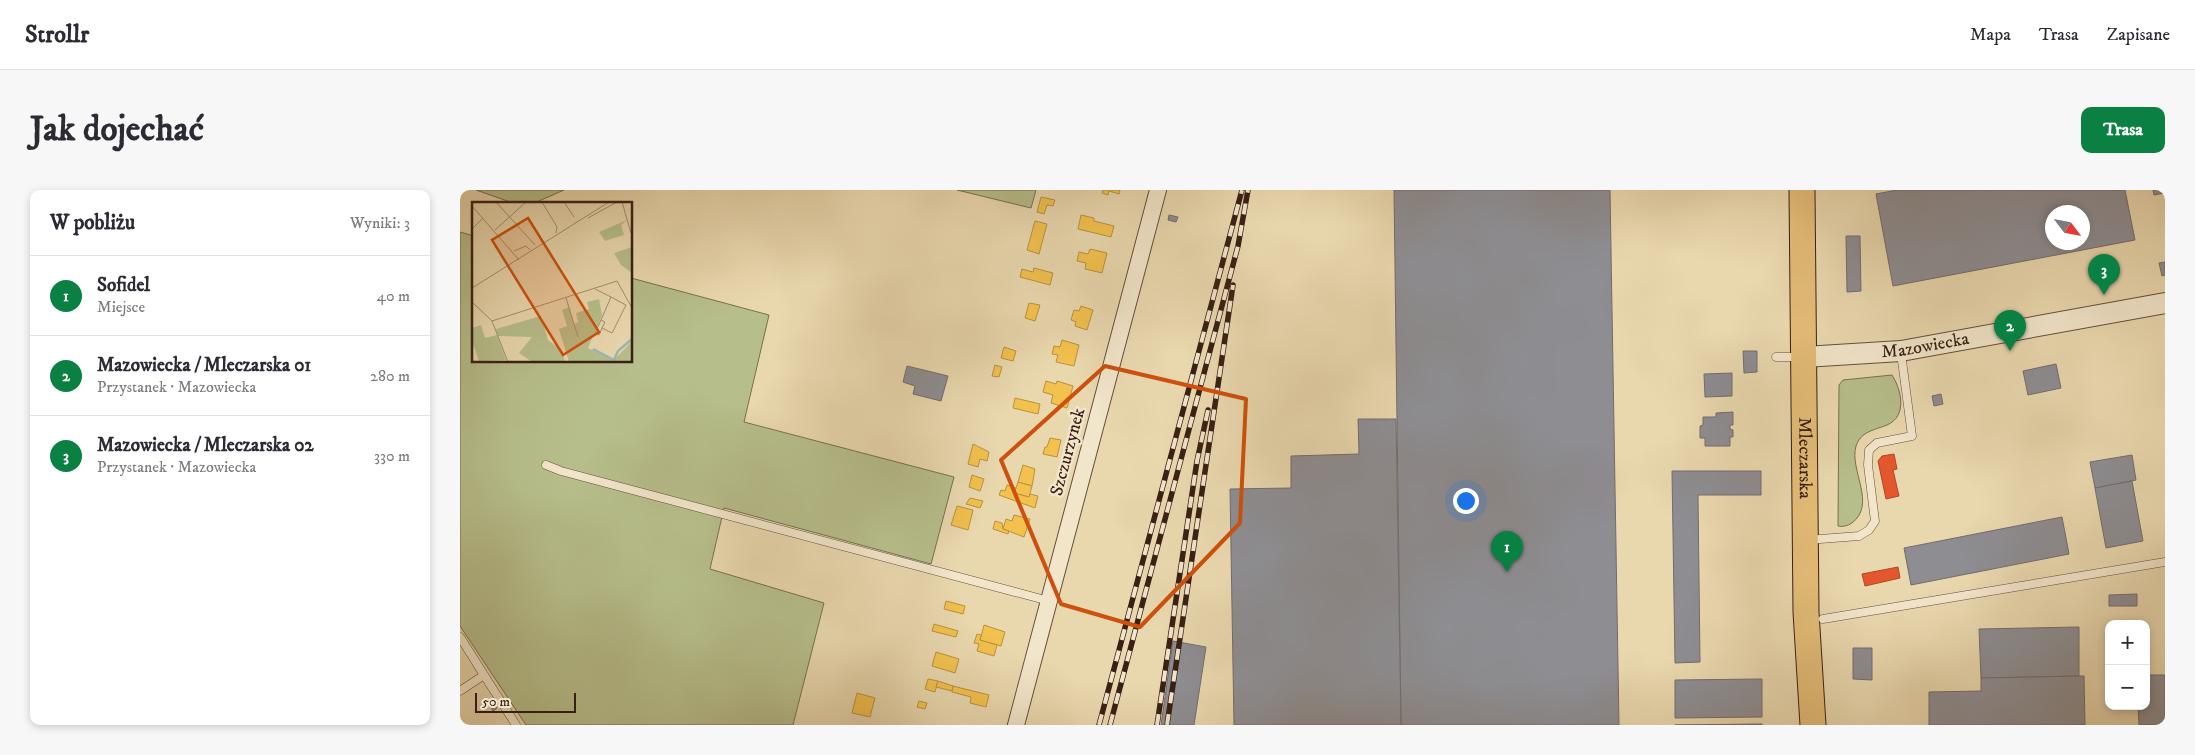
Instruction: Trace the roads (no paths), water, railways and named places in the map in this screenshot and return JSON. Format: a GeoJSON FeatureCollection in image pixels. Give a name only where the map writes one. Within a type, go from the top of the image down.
{"type":"FeatureCollection","features":[{"type":"Feature","properties":{"kind":"main road","name":"Mleczarska"},"geometry":{"type":"LineString","coordinates":[[1802,190],[1813,357]]}},
{"type":"Feature","properties":{"kind":"main road","name":"Mleczarska"},"geometry":{"type":"LineString","coordinates":[[1813,725],[1806,612],[1814,540],[1813,357],[1819,190]]}},
{"type":"Feature","properties":{"kind":"main road","name":"Mleczarska"},"geometry":{"type":"LineString","coordinates":[[1814,540],[1824,620],[1821,725]]}},
{"type":"Feature","properties":{"kind":"street","name":"Szczurzynek"},"geometry":{"type":"LineString","coordinates":[[1016,725],[1158,190]]}},
{"type":"Feature","properties":{"kind":"street","name":"Mazowiecka"},"geometry":{"type":"LineString","coordinates":[[1813,357],[1901,352],[2165,303]]}},
{"type":"Feature","properties":{"kind":"lane"},"geometry":{"type":"LineString","coordinates":[[1814,540],[1859,536],[1869,530],[1875,521],[1868,465],[1869,450],[1877,443],[1912,436],[1901,352]]}},
{"type":"Feature","properties":{"kind":"lane"},"geometry":{"type":"LineString","coordinates":[[1776,357],[1813,357]]}},
{"type":"Feature","properties":{"kind":"lane"},"geometry":{"type":"LineString","coordinates":[[546,465],[570,474],[1049,601]]}},
{"type":"Feature","properties":{"kind":"lane"},"geometry":{"type":"LineString","coordinates":[[1824,620],[2165,562]]}},
{"type":"Feature","properties":{"kind":"lane"},"geometry":{"type":"LineString","coordinates":[[460,637],[516,725]]}},
{"type":"Feature","properties":{"kind":"lane"},"geometry":{"type":"LineString","coordinates":[[460,691],[484,675]]}},
{"type":"Feature","properties":{"kind":"railway"},"geometry":{"type":"LineString","coordinates":[[1099,725],[1242,190]]}},
{"type":"Feature","properties":{"kind":"railway"},"geometry":{"type":"LineString","coordinates":[[1110,725],[1238,246],[1248,190]]}},
{"type":"Feature","properties":{"kind":"railway"},"geometry":{"type":"LineString","coordinates":[[1167,725],[1233,285]]}},
{"type":"Feature","properties":{"kind":"railway"},"geometry":{"type":"LineString","coordinates":[[1157,725],[1197,461],[1208,410]]}},
{"type":"Feature","properties":{"kind":"place","name":"Mazowiecka / Mleczarska 02"},"geometry":{"type":"Point","coordinates":[2104,295]}},
{"type":"Feature","properties":{"kind":"place","name":"Mazowiecka / Mleczarska 01"},"geometry":{"type":"Point","coordinates":[2010,351]}},
{"type":"Feature","properties":{"kind":"place","name":"Sofidel"},"geometry":{"type":"Point","coordinates":[1507,572]}}]}
